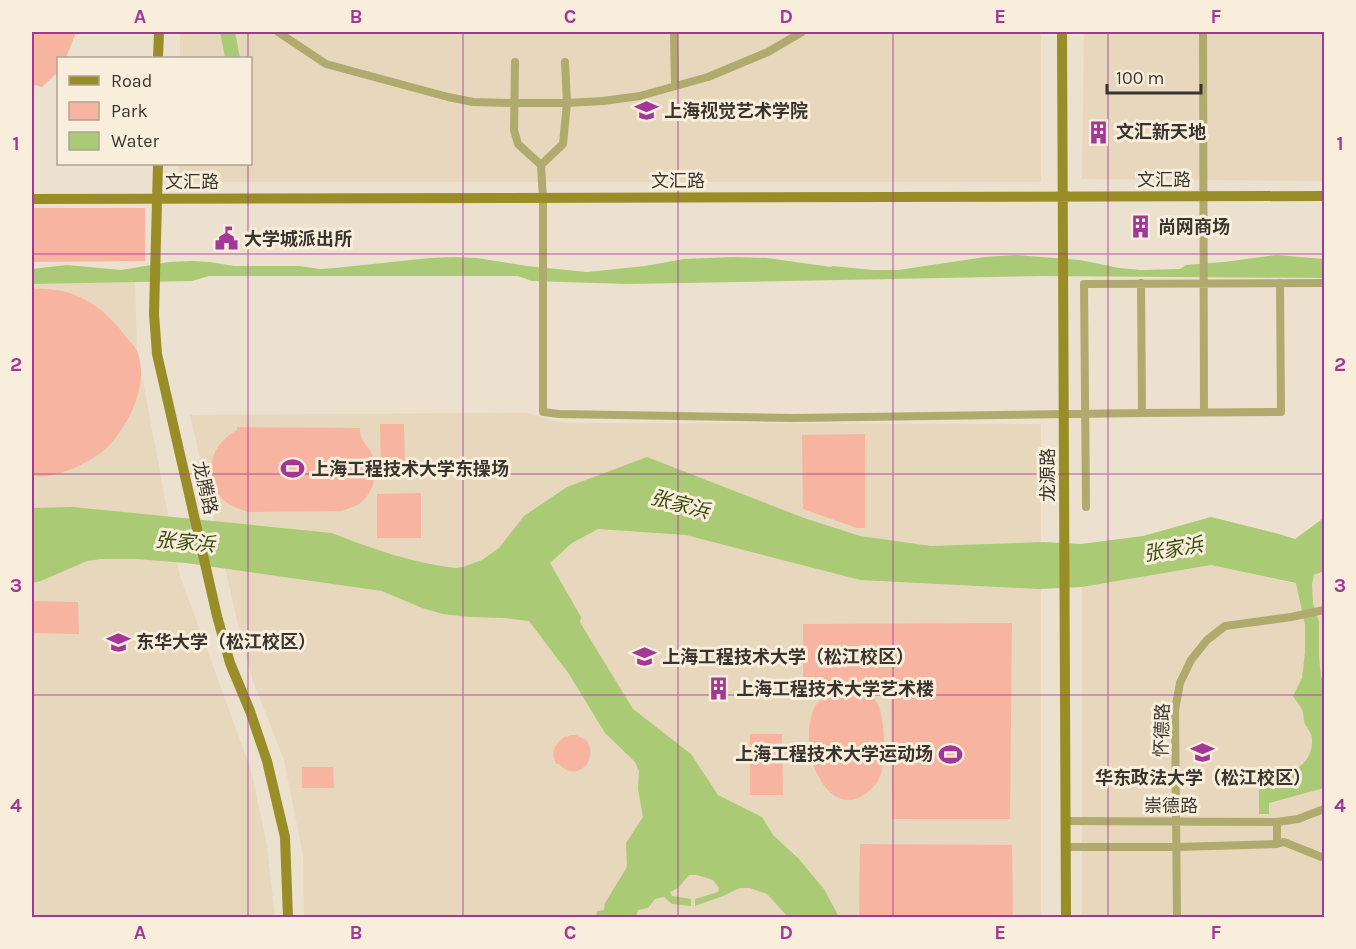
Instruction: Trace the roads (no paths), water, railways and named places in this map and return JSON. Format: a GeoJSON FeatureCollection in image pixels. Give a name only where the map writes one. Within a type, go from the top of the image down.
{"type":"FeatureCollection","features":[{"type":"Feature","properties":{"kind":"main road"},"geometry":{"type":"LineString","coordinates":[[158,57],[159,32]]}},
{"type":"Feature","properties":{"kind":"main road","name":"龙源路"},"geometry":{"type":"LineString","coordinates":[[1062,32],[1066,918]]}},
{"type":"Feature","properties":{"kind":"main road","name":"龙腾路"},"geometry":{"type":"LineString","coordinates":[[158,165],[154,314],[157,354],[230,663],[267,761],[285,837],[288,918]]}},
{"type":"Feature","properties":{"kind":"main road","name":"文汇路"},"geometry":{"type":"LineString","coordinates":[[32,199],[1324,196]]}},
{"type":"Feature","properties":{"kind":"street"},"geometry":{"type":"LineString","coordinates":[[278,32],[326,64],[448,97],[473,102],[515,103],[603,101],[640,96],[708,77],[768,52],[802,32]]}},
{"type":"Feature","properties":{"kind":"street"},"geometry":{"type":"LineString","coordinates":[[674,32],[675,86]]}},
{"type":"Feature","properties":{"kind":"street"},"geometry":{"type":"LineString","coordinates":[[1203,32],[1204,412]]}},
{"type":"Feature","properties":{"kind":"street"},"geometry":{"type":"LineString","coordinates":[[515,62],[514,130],[518,144],[541,165],[543,412],[793,418],[1281,412],[1280,283]]}},
{"type":"Feature","properties":{"kind":"street"},"geometry":{"type":"LineString","coordinates":[[541,165],[563,144],[567,103],[565,62]]}},
{"type":"Feature","properties":{"kind":"street"},"geometry":{"type":"LineString","coordinates":[[1086,507],[1084,284],[1324,283]]}},
{"type":"Feature","properties":{"kind":"street"},"geometry":{"type":"LineString","coordinates":[[1141,284],[1142,413]]}},
{"type":"Feature","properties":{"kind":"street","name":"怀德路"},"geometry":{"type":"LineString","coordinates":[[1177,918],[1175,710],[1180,683],[1191,660],[1207,640],[1225,626],[1322,611]]}},
{"type":"Feature","properties":{"kind":"street","name":"崇德路"},"geometry":{"type":"LineString","coordinates":[[1065,821],[1277,822],[1298,819],[1324,809]]}},
{"type":"Feature","properties":{"kind":"street"},"geometry":{"type":"LineString","coordinates":[[1277,822],[1277,844]]}},
{"type":"Feature","properties":{"kind":"street"},"geometry":{"type":"LineString","coordinates":[[1065,847],[1177,847],[1284,842],[1324,858]]}},
{"type":"Feature","properties":{"kind":"water"},"geometry":{"type":"Polygon","coordinates":[[[220,32],[235,32],[240,57],[225,57],[220,32]]]}},
{"type":"Feature","properties":{"kind":"water"},"geometry":{"type":"Polygon","coordinates":[[[1015,255],[1080,260],[1141,270],[1180,269],[1186,265],[1276,255],[1324,259],[1324,278],[1045,276],[628,284],[532,281],[518,276],[209,276],[192,281],[32,284],[32,269],[67,265],[121,270],[169,262],[191,261],[234,266],[299,266],[320,269],[454,257],[587,272],[684,259],[733,257],[767,258],[831,267],[898,270],[985,257],[1015,255]]]}},
{"type":"Feature","properties":{"kind":"water","name":"张家浜"},"geometry":{"type":"Polygon","coordinates":[[[647,457],[804,518],[860,536],[931,546],[1043,542],[1081,544],[1143,536],[1211,517],[1295,539],[1321,520],[1324,515],[1324,571],[1314,575],[1312,584],[1313,604],[1319,622],[1321,677],[1324,680],[1324,788],[1269,803],[1269,814],[1259,814],[1259,780],[1278,777],[1295,770],[1308,757],[1311,749],[1312,738],[1302,710],[1293,696],[1302,678],[1305,653],[1305,625],[1296,583],[1211,565],[1082,587],[1039,589],[860,580],[686,535],[598,529],[572,543],[550,563],[581,617],[580,622],[633,709],[691,754],[718,795],[762,817],[773,835],[798,858],[824,889],[839,917],[788,917],[767,894],[750,888],[740,888],[695,906],[695,899],[718,892],[719,888],[713,880],[689,875],[678,888],[670,892],[672,896],[691,899],[691,906],[672,904],[664,897],[655,899],[648,908],[638,910],[636,917],[585,917],[585,915],[596,915],[597,911],[604,910],[605,903],[627,867],[626,843],[643,817],[638,789],[639,771],[635,762],[605,733],[569,674],[529,621],[443,614],[382,591],[186,563],[136,559],[87,561],[32,583],[32,508],[73,507],[332,533],[393,555],[455,568],[482,560],[499,548],[524,516],[567,487],[647,457]]]}},
{"type":"Feature","properties":{"kind":"place","name":"上海视觉艺术学院"},"geometry":{"type":"Point","coordinates":[646,111]}},
{"type":"Feature","properties":{"kind":"place","name":"文汇新天地"},"geometry":{"type":"Point","coordinates":[1098,132]}},
{"type":"Feature","properties":{"kind":"place","name":"尚网商场"},"geometry":{"type":"Point","coordinates":[1140,227]}},
{"type":"Feature","properties":{"kind":"place","name":"大学城派出所"},"geometry":{"type":"Point","coordinates":[226,239]}},
{"type":"Feature","properties":{"kind":"place","name":"上海工程技术大学东操场"},"geometry":{"type":"Point","coordinates":[293,469]}},
{"type":"Feature","properties":{"kind":"place","name":"东华大学（松江校区）"},"geometry":{"type":"Point","coordinates":[118,642]}},
{"type":"Feature","properties":{"kind":"place","name":"上海工程技术大学（松江校区）"},"geometry":{"type":"Point","coordinates":[644,657]}},
{"type":"Feature","properties":{"kind":"place","name":"上海工程技术大学艺术楼"},"geometry":{"type":"Point","coordinates":[718,689]}},
{"type":"Feature","properties":{"kind":"place","name":"华东政法大学（松江校区）"},"geometry":{"type":"Point","coordinates":[1203,752]}},
{"type":"Feature","properties":{"kind":"place","name":"上海工程技术大学运动场"},"geometry":{"type":"Point","coordinates":[951,754]}}]}
